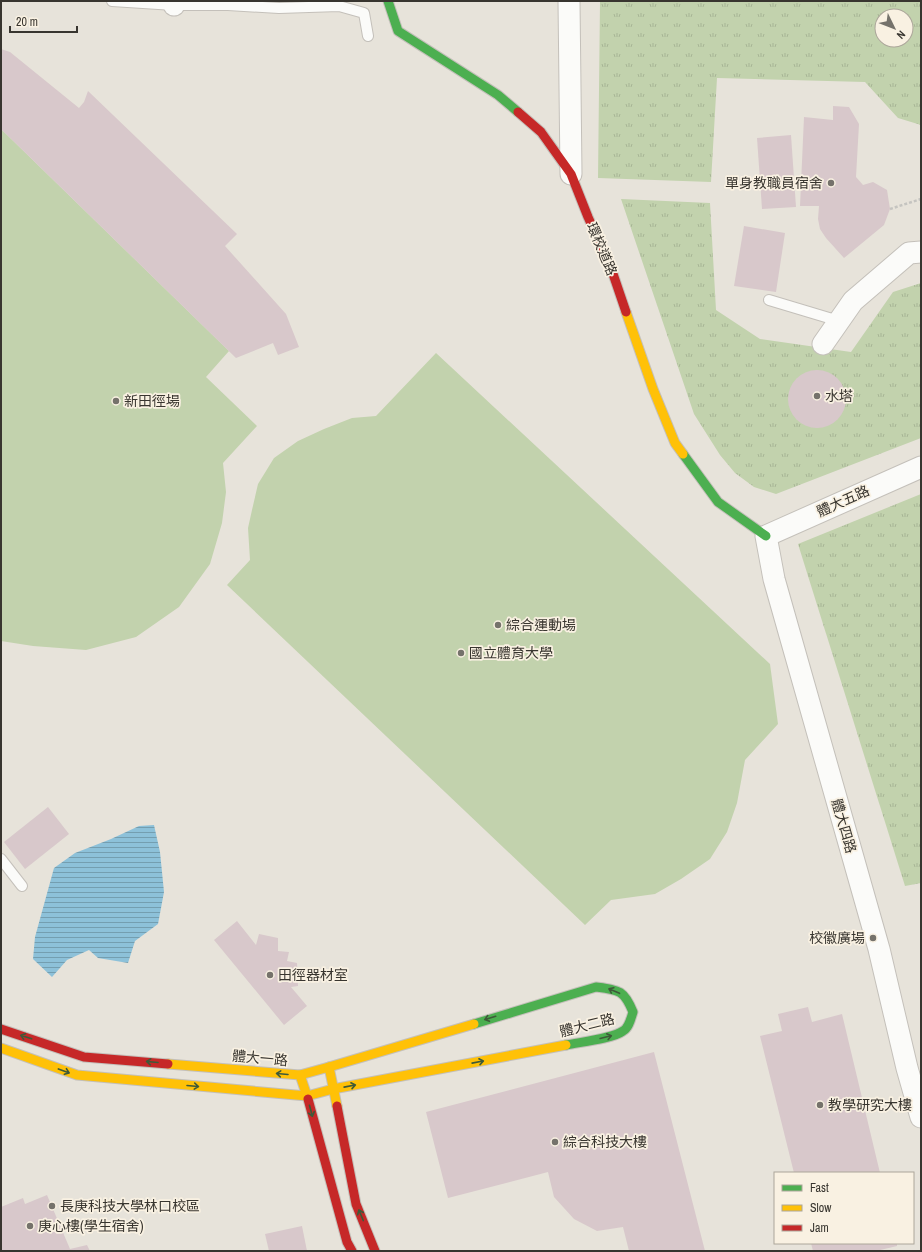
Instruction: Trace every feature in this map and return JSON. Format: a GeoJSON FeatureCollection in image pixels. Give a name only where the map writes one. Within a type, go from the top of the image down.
{"type":"FeatureCollection","features":[{"type":"Feature","properties":{"kind":"street"},"geometry":{"type":"LineString","coordinates":[[570,1],[571,174]]}},
{"type":"Feature","properties":{"kind":"street","name":"環校道路"},"geometry":{"type":"LineString","coordinates":[[388,2],[398,31],[498,95],[541,132],[571,174],[611,268],[653,389],[675,443],[718,502],[766,536]]}},
{"type":"Feature","properties":{"kind":"street"},"geometry":{"type":"LineString","coordinates":[[822,344],[853,301],[909,254],[921,252]]}},
{"type":"Feature","properties":{"kind":"street","name":"體大五路"},"geometry":{"type":"LineString","coordinates":[[766,536],[921,467]]}},
{"type":"Feature","properties":{"kind":"street","name":"體大四路"},"geometry":{"type":"LineString","coordinates":[[766,536],[774,579],[879,949],[907,1068],[921,1117]]}},
{"type":"Feature","properties":{"kind":"street","name":"體大二路"},"geometry":{"type":"LineString","coordinates":[[307,1096],[334,1089],[609,1037],[624,1031],[633,1012],[627,998],[614,989],[596,987],[329,1067]]}},
{"type":"Feature","properties":{"kind":"street","name":"體大一路"},"geometry":{"type":"LineString","coordinates":[[1,1029],[84,1057],[300,1075],[329,1067]]}},
{"type":"Feature","properties":{"kind":"street"},"geometry":{"type":"LineString","coordinates":[[1,1048],[77,1075],[307,1096]]}},
{"type":"Feature","properties":{"kind":"street"},"geometry":{"type":"LineString","coordinates":[[329,1067],[356,1204],[375,1251]]}},
{"type":"Feature","properties":{"kind":"street"},"geometry":{"type":"LineString","coordinates":[[300,1075],[347,1242],[352,1251]]}},
{"type":"Feature","properties":{"kind":"lane"},"geometry":{"type":"LineString","coordinates":[[112,1],[280,8],[339,6],[364,13],[368,36]]}},
{"type":"Feature","properties":{"kind":"lane"},"geometry":{"type":"LineString","coordinates":[[769,300],[839,321]]}},
{"type":"Feature","properties":{"kind":"lane"},"geometry":{"type":"LineString","coordinates":[[1,859],[22,886]]}},
{"type":"Feature","properties":{"kind":"path"},"geometry":{"type":"LineString","coordinates":[[890,209],[921,199]]}},
{"type":"Feature","properties":{"kind":"green space"},"geometry":{"type":"Polygon","coordinates":[[[600,1],[921,1],[921,125],[898,118],[865,82],[717,78],[711,182],[598,178],[600,1]]]}},
{"type":"Feature","properties":{"kind":"green space","name":"新田徑場"},"geometry":{"type":"Polygon","coordinates":[[[1,129],[229,351],[206,377],[257,426],[223,463],[226,492],[222,523],[210,564],[179,607],[136,637],[86,650],[33,646],[1,641],[1,129]]]}},
{"type":"Feature","properties":{"kind":"green space"},"geometry":{"type":"Polygon","coordinates":[[[621,199],[710,203],[716,310],[760,339],[851,352],[893,292],[921,283],[921,438],[776,494],[754,487],[735,473],[720,455],[694,414],[621,199]]]}},
{"type":"Feature","properties":{"kind":"green space","name":"綜合運動場"},"geometry":{"type":"Polygon","coordinates":[[[436,353],[770,664],[778,724],[745,760],[737,803],[727,832],[710,859],[681,879],[655,894],[611,900],[585,925],[227,585],[250,560],[248,528],[258,484],[274,458],[298,441],[324,429],[352,418],[376,416],[436,353]]]}},
{"type":"Feature","properties":{"kind":"green space"},"geometry":{"type":"Polygon","coordinates":[[[921,494],[921,883],[905,886],[798,544],[921,494]]]}},
{"type":"Feature","properties":{"kind":"water"},"geometry":{"type":"Polygon","coordinates":[[[154,825],[160,852],[164,892],[158,924],[135,941],[128,963],[98,958],[89,950],[67,960],[52,977],[33,959],[35,937],[54,868],[75,853],[139,826],[154,825]]]}},
{"type":"Feature","properties":{"kind":"building"},"geometry":{"type":"Polygon","coordinates":[[[1,49],[10,52],[79,108],[84,102],[88,91],[237,234],[225,246],[286,314],[299,347],[278,355],[273,343],[236,358],[1,129],[1,49]]]}},
{"type":"Feature","properties":{"kind":"building","name":"單身教職員宿舍"},"geometry":{"type":"Polygon","coordinates":[[[833,106],[849,107],[859,124],[856,177],[863,185],[873,182],[887,190],[890,209],[884,225],[844,258],[820,229],[818,219],[819,206],[800,206],[804,117],[833,120],[833,106]]]}},
{"type":"Feature","properties":{"kind":"building"},"geometry":{"type":"Polygon","coordinates":[[[791,135],[796,207],[762,209],[757,138],[791,135]]]}},
{"type":"Feature","properties":{"kind":"building"},"geometry":{"type":"Polygon","coordinates":[[[744,226],[785,233],[776,292],[734,286],[744,226]]]}},
{"type":"Feature","properties":{"kind":"building","name":"水塔"},"geometry":{"type":"Polygon","coordinates":[[[817,370],[833,375],[841,383],[846,399],[841,415],[833,423],[817,428],[801,423],[793,415],[788,399],[793,383],[801,375],[817,370]]]}},
{"type":"Feature","properties":{"kind":"building"},"geometry":{"type":"Polygon","coordinates":[[[48,807],[69,834],[25,869],[4,842],[48,807]]]}},
{"type":"Feature","properties":{"kind":"building","name":"田徑器材室"},"geometry":{"type":"Polygon","coordinates":[[[237,921],[256,945],[259,934],[278,938],[278,951],[289,952],[287,961],[297,963],[298,986],[291,987],[307,1006],[284,1025],[214,940],[237,921]]]}},
{"type":"Feature","properties":{"kind":"building","name":"教學研究大樓"},"geometry":{"type":"Polygon","coordinates":[[[808,1007],[812,1022],[842,1014],[880,1172],[794,1172],[760,1036],[782,1031],[778,1014],[808,1007]]]}},
{"type":"Feature","properties":{"kind":"building","name":"綜合科技大樓"},"geometry":{"type":"Polygon","coordinates":[[[654,1052],[705,1251],[629,1251],[623,1227],[597,1231],[574,1219],[554,1197],[548,1172],[448,1198],[426,1112],[654,1052]]]}},
{"type":"Feature","properties":{"kind":"building","name":"庚心樓(學生宿舍)"},"geometry":{"type":"Polygon","coordinates":[[[47,1195],[70,1249],[87,1245],[90,1251],[1,1251],[1,1207],[23,1198],[25,1204],[47,1195]]]}},
{"type":"Feature","properties":{"kind":"building"},"geometry":{"type":"Polygon","coordinates":[[[302,1226],[307,1251],[269,1251],[265,1234],[302,1226]]]}},
{"type":"Feature","properties":{"kind":"building"},"geometry":{"type":"Polygon","coordinates":[[[811,1244],[897,1244],[897,1246],[876,1251],[813,1251],[811,1244]]]}},
{"type":"Feature","properties":{"kind":"traffic: fast"},"geometry":{"type":"LineString","coordinates":[[388,1],[398,31],[498,95],[518,112]]}},
{"type":"Feature","properties":{"kind":"traffic: fast"},"geometry":{"type":"LineString","coordinates":[[683,454],[718,502],[766,536]]}},
{"type":"Feature","properties":{"kind":"traffic: fast"},"geometry":{"type":"LineString","coordinates":[[474,1024],[596,987],[615,990],[620,992],[627,999],[633,1012],[630,1023],[625,1030],[618,1034],[604,1038],[566,1045]]}},
{"type":"Feature","properties":{"kind":"traffic: slow"},"geometry":{"type":"LineString","coordinates":[[626,312],[653,389],[675,443],[683,454]]}},
{"type":"Feature","properties":{"kind":"traffic: slow"},"geometry":{"type":"LineString","coordinates":[[329,1067],[474,1024]]}},
{"type":"Feature","properties":{"kind":"traffic: slow"},"geometry":{"type":"LineString","coordinates":[[300,1075],[307,1096],[333,1089],[566,1045]]}},
{"type":"Feature","properties":{"kind":"traffic: slow"},"geometry":{"type":"LineString","coordinates":[[1,1048],[77,1075],[307,1096],[308,1099]]}},
{"type":"Feature","properties":{"kind":"traffic: slow"},"geometry":{"type":"LineString","coordinates":[[168,1064],[300,1075],[329,1067],[337,1106]]}},
{"type":"Feature","properties":{"kind":"traffic: jam"},"geometry":{"type":"LineString","coordinates":[[518,112],[541,132],[571,174],[611,268],[626,312]]}},
{"type":"Feature","properties":{"kind":"traffic: jam"},"geometry":{"type":"LineString","coordinates":[[1,1029],[84,1057],[168,1064]]}},
{"type":"Feature","properties":{"kind":"traffic: jam"},"geometry":{"type":"LineString","coordinates":[[308,1099],[347,1242],[352,1251]]}},
{"type":"Feature","properties":{"kind":"traffic: jam"},"geometry":{"type":"LineString","coordinates":[[337,1106],[356,1204],[375,1251]]}},
{"type":"Feature","properties":{"kind":"place","name":"單身教職員宿舍"},"geometry":{"type":"Point","coordinates":[831,183]}},
{"type":"Feature","properties":{"kind":"place","name":"水塔"},"geometry":{"type":"Point","coordinates":[817,396]}},
{"type":"Feature","properties":{"kind":"place","name":"新田徑場"},"geometry":{"type":"Point","coordinates":[116,401]}},
{"type":"Feature","properties":{"kind":"place","name":"綜合運動場"},"geometry":{"type":"Point","coordinates":[498,625]}},
{"type":"Feature","properties":{"kind":"place","name":"國立體育大學"},"geometry":{"type":"Point","coordinates":[461,653]}},
{"type":"Feature","properties":{"kind":"place","name":"校徽廣場"},"geometry":{"type":"Point","coordinates":[873,938]}},
{"type":"Feature","properties":{"kind":"place","name":"田徑器材室"},"geometry":{"type":"Point","coordinates":[270,975]}},
{"type":"Feature","properties":{"kind":"place","name":"教學研究大樓"},"geometry":{"type":"Point","coordinates":[820,1105]}},
{"type":"Feature","properties":{"kind":"place","name":"綜合科技大樓"},"geometry":{"type":"Point","coordinates":[555,1142]}},
{"type":"Feature","properties":{"kind":"place","name":"長庚科技大學林口校區"},"geometry":{"type":"Point","coordinates":[52,1206]}},
{"type":"Feature","properties":{"kind":"place","name":"庚心樓(學生宿舍)"},"geometry":{"type":"Point","coordinates":[30,1226]}}]}
